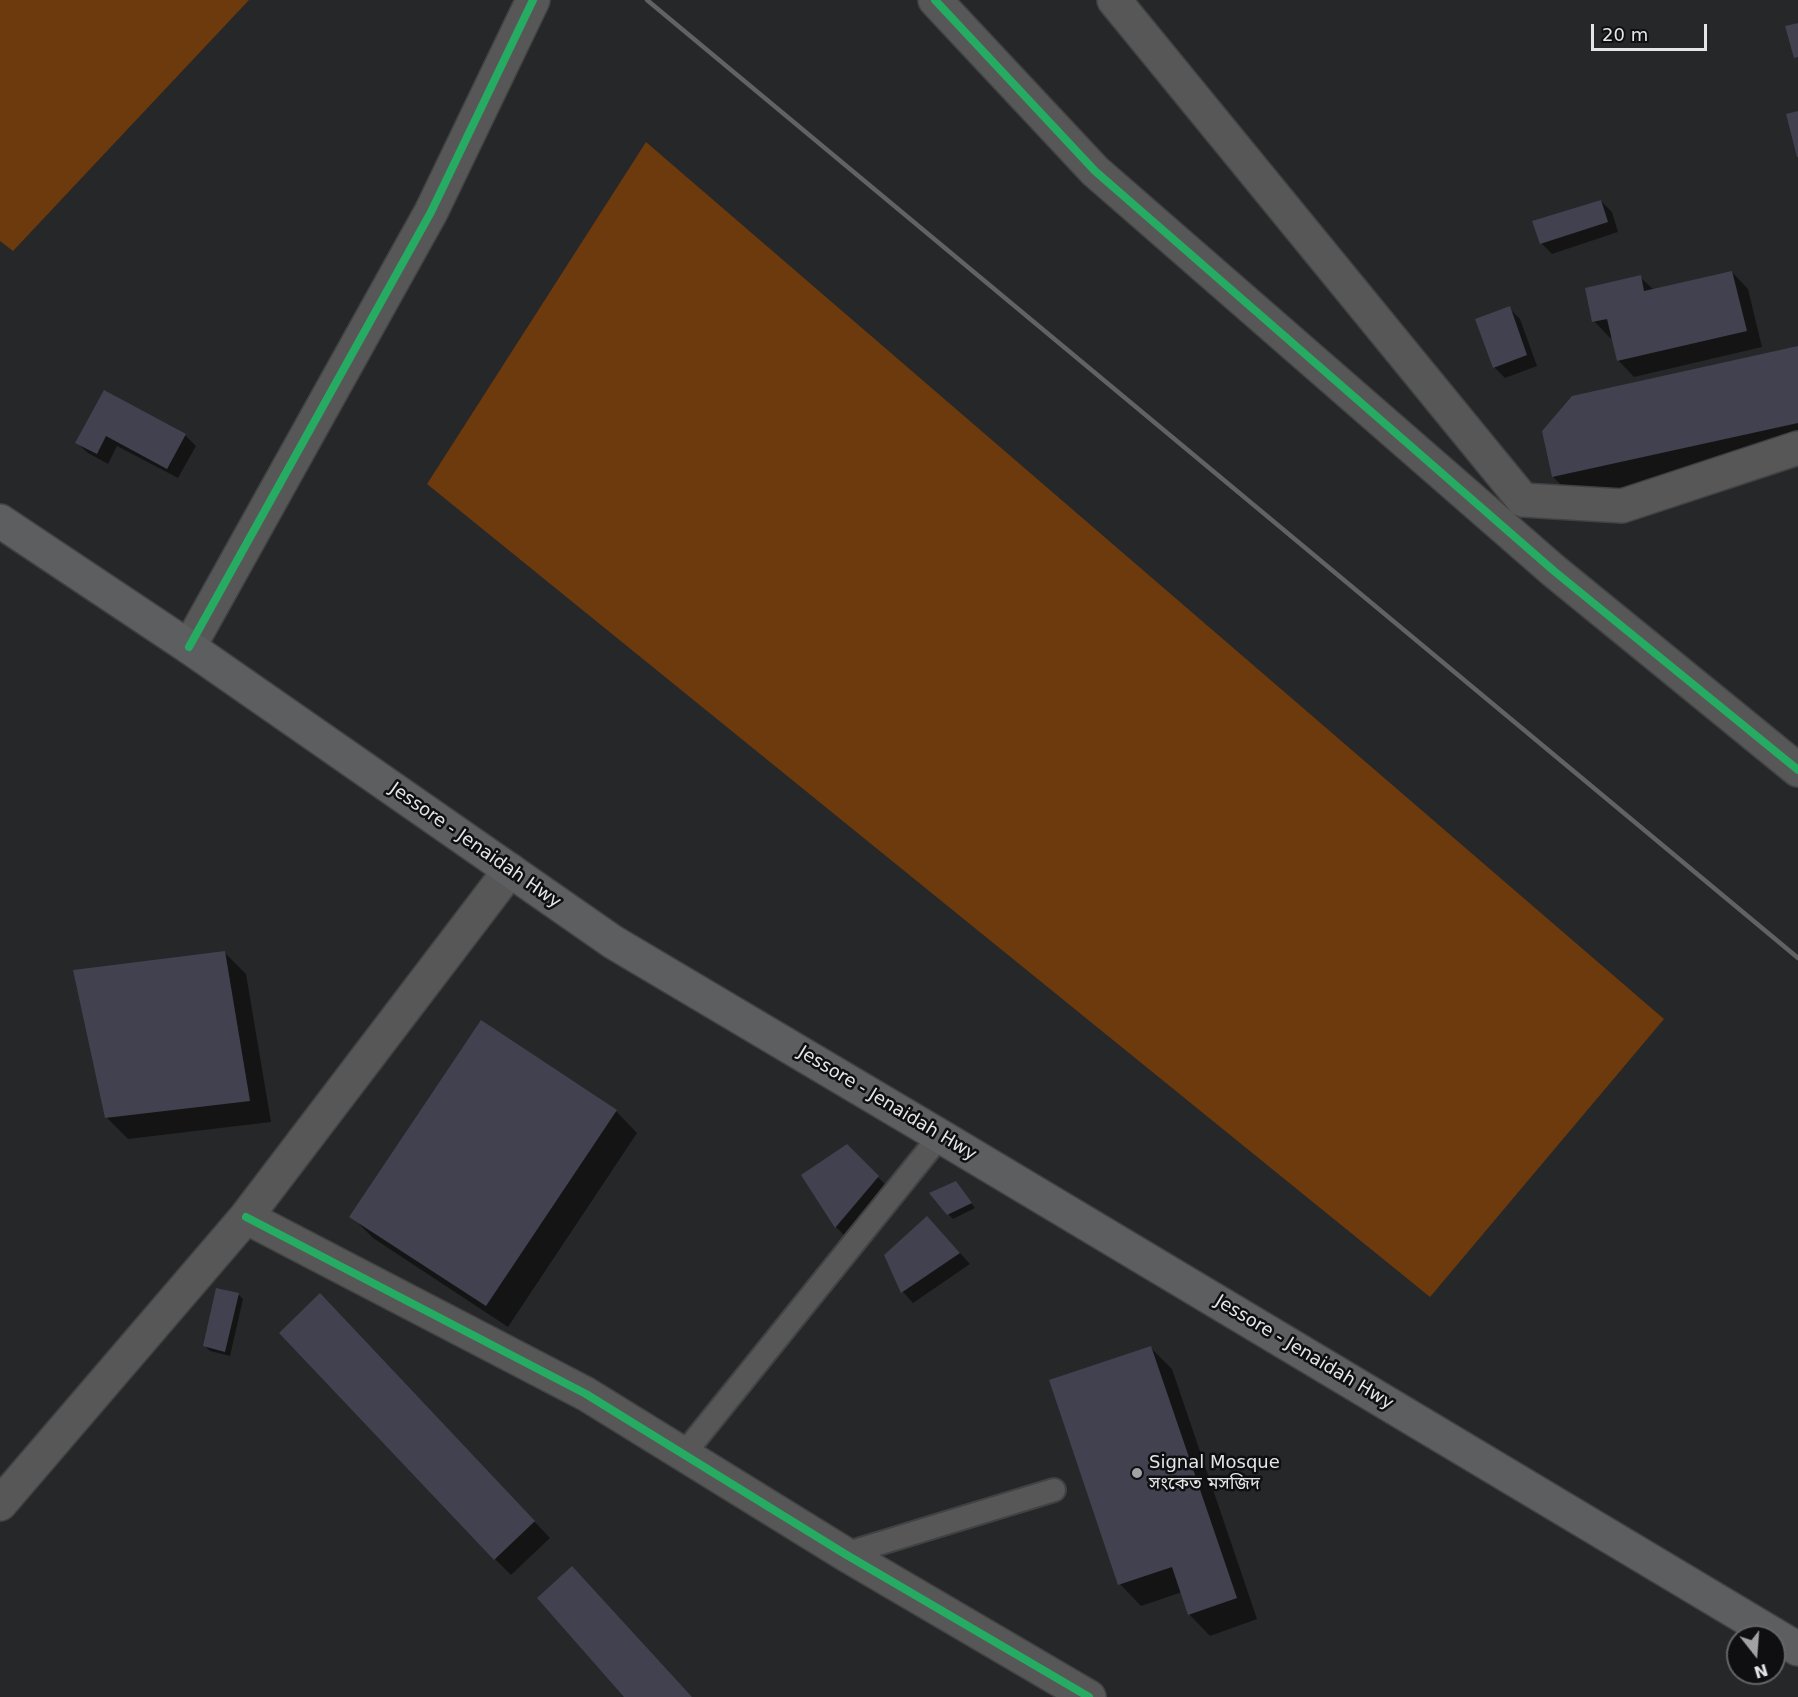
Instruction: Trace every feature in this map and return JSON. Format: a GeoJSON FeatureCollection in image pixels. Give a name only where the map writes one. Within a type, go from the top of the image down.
{"type":"FeatureCollection","features":[{"type":"Feature","properties":{"kind":"highway","name":"Jessore - Jenaidah Hwy"},"geometry":{"type":"LineString","coordinates":[[0,521],[189,647],[613,942],[1798,1649]]}},
{"type":"Feature","properties":{"kind":"street"},"geometry":{"type":"LineString","coordinates":[[189,647],[431,212],[533,0]]}},
{"type":"Feature","properties":{"kind":"street"},"geometry":{"type":"LineString","coordinates":[[935,0],[1095,171],[1554,571],[1798,770]]}},
{"type":"Feature","properties":{"kind":"street"},"geometry":{"type":"LineString","coordinates":[[1114,0],[1523,500],[1622,506],[1798,448]]}},
{"type":"Feature","properties":{"kind":"street"},"geometry":{"type":"LineString","coordinates":[[0,1504],[246,1217],[510,870]]}},
{"type":"Feature","properties":{"kind":"street"},"geometry":{"type":"LineString","coordinates":[[246,1217],[586,1394],[845,1554],[1089,1697]]}},
{"type":"Feature","properties":{"kind":"lane"},"geometry":{"type":"LineString","coordinates":[[683,1455],[940,1136]]}},
{"type":"Feature","properties":{"kind":"lane"},"geometry":{"type":"LineString","coordinates":[[845,1554],[1054,1490]]}},
{"type":"Feature","properties":{"kind":"shaded area"},"geometry":{"type":"Polygon","coordinates":[[[0,0],[249,0],[13,251],[0,241],[0,0]]]}},
{"type":"Feature","properties":{"kind":"shaded area"},"geometry":{"type":"Polygon","coordinates":[[[646,142],[1664,1019],[1430,1297],[427,484],[646,142]]]}},
{"type":"Feature","properties":{"kind":"building"},"geometry":{"type":"Polygon","coordinates":[[[1798,23],[1798,57],[1794,58],[1785,26],[1798,23]]]}},
{"type":"Feature","properties":{"kind":"building"},"geometry":{"type":"Polygon","coordinates":[[[1798,111],[1798,157],[1797,157],[1786,114],[1798,111]]]}},
{"type":"Feature","properties":{"kind":"building"},"geometry":{"type":"Polygon","coordinates":[[[1601,200],[1608,222],[1540,244],[1532,221],[1601,200]]]}},
{"type":"Feature","properties":{"kind":"building"},"geometry":{"type":"Polygon","coordinates":[[[1732,271],[1747,331],[1617,361],[1607,319],[1592,322],[1585,288],[1641,275],[1644,291],[1732,271]]]}},
{"type":"Feature","properties":{"kind":"building"},"geometry":{"type":"Polygon","coordinates":[[[1510,306],[1527,355],[1493,368],[1475,319],[1510,306]]]}},
{"type":"Feature","properties":{"kind":"building"},"geometry":{"type":"Polygon","coordinates":[[[1798,346],[1798,423],[1552,477],[1542,431],[1572,396],[1798,346]]]}},
{"type":"Feature","properties":{"kind":"building"},"geometry":{"type":"Polygon","coordinates":[[[104,390],[186,434],[167,469],[106,436],[97,454],[75,443],[104,390]]]}},
{"type":"Feature","properties":{"kind":"building"},"geometry":{"type":"Polygon","coordinates":[[[225,951],[250,1101],[105,1118],[73,970],[225,951]]]}},
{"type":"Feature","properties":{"kind":"building"},"geometry":{"type":"Polygon","coordinates":[[[481,1020],[617,1110],[486,1306],[349,1217],[481,1020]]]}},
{"type":"Feature","properties":{"kind":"building"},"geometry":{"type":"Polygon","coordinates":[[[847,1144],[879,1176],[835,1228],[801,1175],[847,1144]]]}},
{"type":"Feature","properties":{"kind":"building"},"geometry":{"type":"Polygon","coordinates":[[[956,1181],[972,1203],[947,1215],[929,1193],[956,1181]]]}},
{"type":"Feature","properties":{"kind":"building"},"geometry":{"type":"Polygon","coordinates":[[[927,1216],[960,1253],[901,1293],[884,1255],[927,1216]]]}},
{"type":"Feature","properties":{"kind":"building"},"geometry":{"type":"Polygon","coordinates":[[[216,1288],[239,1293],[225,1352],[203,1346],[216,1288]]]}},
{"type":"Feature","properties":{"kind":"building"},"geometry":{"type":"Polygon","coordinates":[[[320,1293],[535,1521],[494,1560],[279,1333],[320,1293]]]}},
{"type":"Feature","properties":{"kind":"building","name":"Signal Mosque সংকেত মসজিদ"},"geometry":{"type":"Polygon","coordinates":[[[1151,1346],[1237,1598],[1188,1615],[1172,1567],[1118,1585],[1049,1380],[1151,1346]]]}},
{"type":"Feature","properties":{"kind":"building"},"geometry":{"type":"Polygon","coordinates":[[[572,1566],[692,1697],[624,1697],[537,1598],[572,1566]]]}},
{"type":"Feature","properties":{"kind":"railway"},"geometry":{"type":"LineString","coordinates":[[647,0],[1798,958]]}},
{"type":"Feature","properties":{"kind":"cycle path"},"geometry":{"type":"LineString","coordinates":[[189,647],[431,212],[533,0]]}},
{"type":"Feature","properties":{"kind":"cycle path"},"geometry":{"type":"LineString","coordinates":[[935,0],[1095,171],[1554,571],[1798,770]]}},
{"type":"Feature","properties":{"kind":"cycle path"},"geometry":{"type":"LineString","coordinates":[[246,1217],[586,1394],[845,1554],[1089,1697]]}},
{"type":"Feature","properties":{"kind":"place","name":"Signal Mosque সংকেত মসজিদ"},"geometry":{"type":"Point","coordinates":[1137,1473]}}]}
